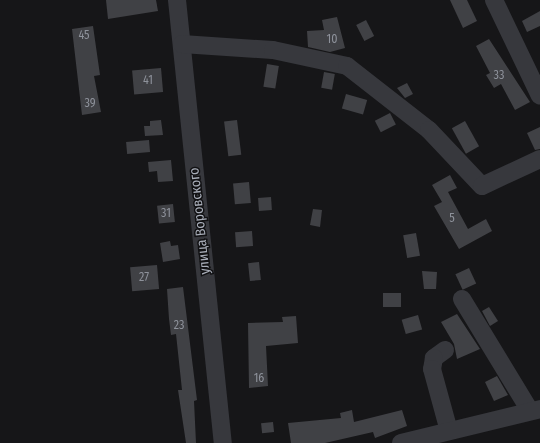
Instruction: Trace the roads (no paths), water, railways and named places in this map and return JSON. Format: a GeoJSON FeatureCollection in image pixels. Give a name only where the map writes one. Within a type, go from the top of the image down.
{"type":"FeatureCollection","features":[{"type":"Feature","properties":{"kind":"street","name":"улица Воровского"},"geometry":{"type":"LineString","coordinates":[[177,0],[223,443]]}},
{"type":"Feature","properties":{"kind":"street"},"geometry":{"type":"LineString","coordinates":[[494,0],[540,96]]}},
{"type":"Feature","properties":{"kind":"street"},"geometry":{"type":"LineString","coordinates":[[182,44],[273,50],[347,66],[429,130],[482,186],[540,159]]}},
{"type":"Feature","properties":{"kind":"street"},"geometry":{"type":"LineString","coordinates":[[401,443],[535,410],[462,299]]}},
{"type":"Feature","properties":{"kind":"street"},"geometry":{"type":"LineString","coordinates":[[445,350],[434,358],[432,369],[449,431]]}}]}
